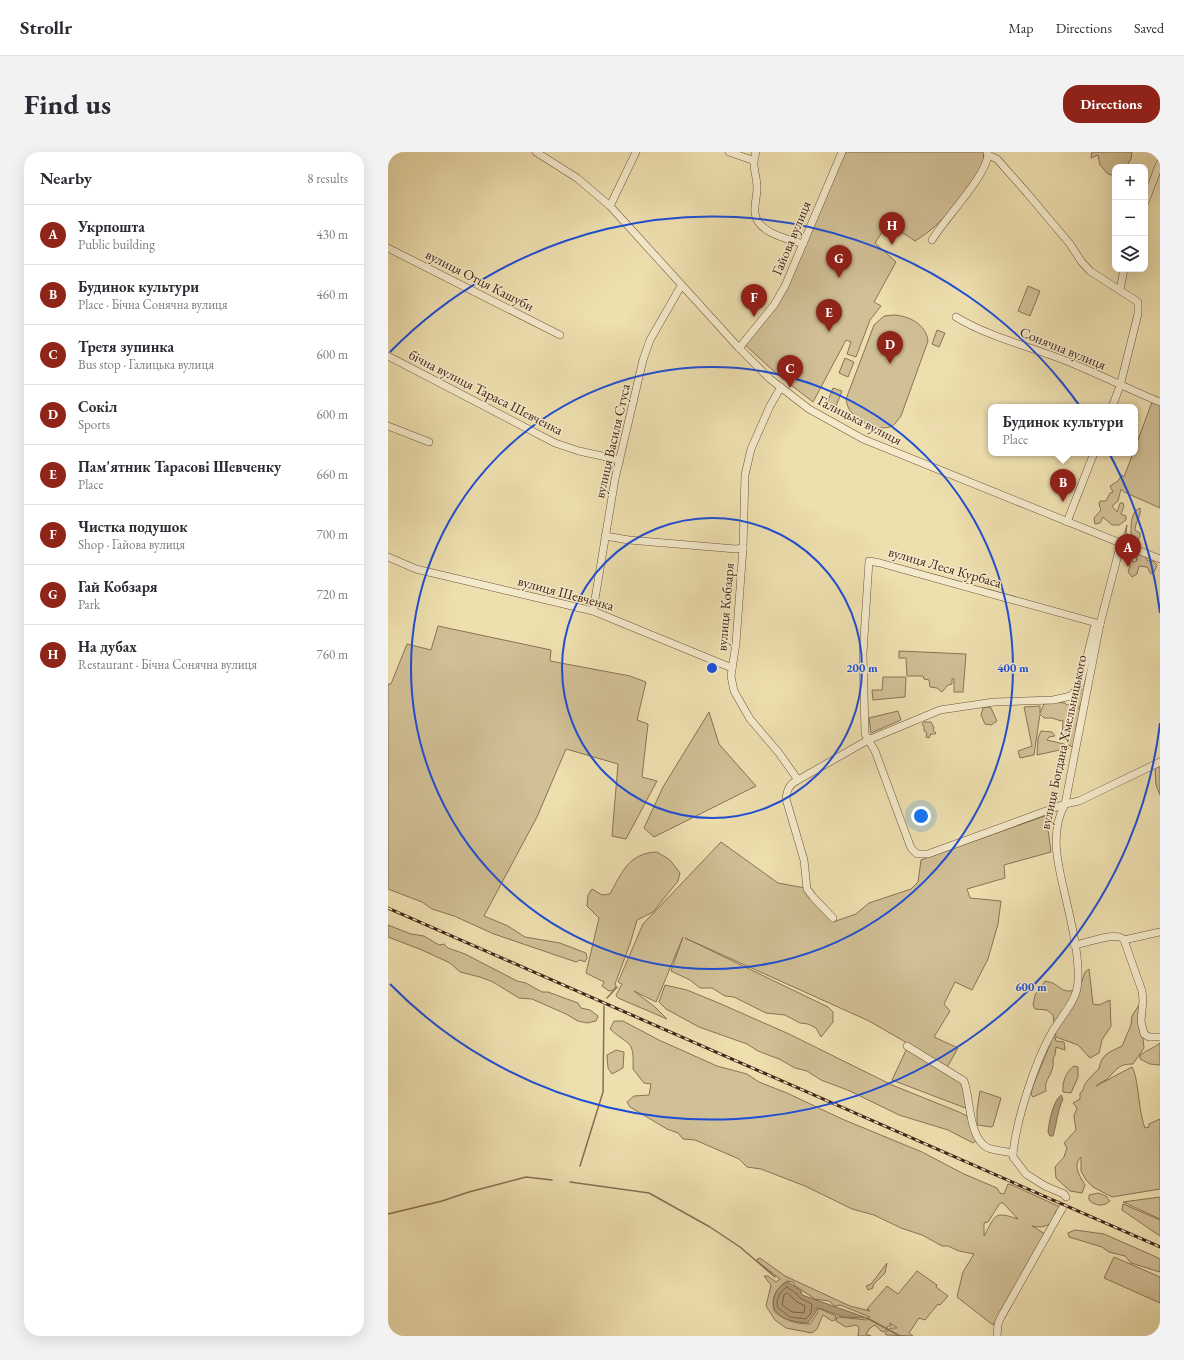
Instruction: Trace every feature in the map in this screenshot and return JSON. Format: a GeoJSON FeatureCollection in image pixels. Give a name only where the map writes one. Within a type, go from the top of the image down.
{"type":"FeatureCollection","features":[{"type":"Feature","properties":{"kind":"street","name":"Галицька вулиця"},"geometry":{"type":"LineString","coordinates":[[536,152],[577,178],[610,206],[681,286],[739,348],[781,387],[809,409],[863,439],[1160,559]]}},
{"type":"Feature","properties":{"kind":"street"},"geometry":{"type":"LineString","coordinates":[[610,206],[636,152]]}},
{"type":"Feature","properties":{"kind":"street"},"geometry":{"type":"LineString","coordinates":[[728,152],[752,160]]}},
{"type":"Feature","properties":{"kind":"street"},"geometry":{"type":"LineString","coordinates":[[756,152],[752,160],[757,188],[755,216],[758,221],[772,233],[803,244]]}},
{"type":"Feature","properties":{"kind":"street","name":"Гайова вулиця"},"geometry":{"type":"LineString","coordinates":[[739,348],[774,305],[785,286],[842,152]]}},
{"type":"Feature","properties":{"kind":"street"},"geometry":{"type":"LineString","coordinates":[[932,240],[977,178],[987,160],[987,154],[997,159],[1070,244],[1081,261],[1090,271],[1138,302],[1138,314],[1120,386],[1113,404]]}},
{"type":"Feature","properties":{"kind":"street"},"geometry":{"type":"LineString","coordinates":[[1146,200],[1160,163]]}},
{"type":"Feature","properties":{"kind":"street","name":"вулиця Отця Кашуби"},"geometry":{"type":"LineString","coordinates":[[388,248],[560,335]]}},
{"type":"Feature","properties":{"kind":"street"},"geometry":{"type":"LineString","coordinates":[[1120,290],[1123,272]]}},
{"type":"Feature","properties":{"kind":"street","name":"вулиця Василя Стуса"},"geometry":{"type":"LineString","coordinates":[[593,611],[605,536],[620,460],[643,360],[650,340],[681,286]]}},
{"type":"Feature","properties":{"kind":"street","name":"Сонячна вулиця"},"geometry":{"type":"LineString","coordinates":[[956,317],[974,327],[1065,361],[1160,402]]}},
{"type":"Feature","properties":{"kind":"street","name":"бічна вулиця Тараса Шевченка"},"geometry":{"type":"LineString","coordinates":[[388,356],[555,443],[579,451],[620,460]]}},
{"type":"Feature","properties":{"kind":"street","name":"вулиця Кобзаря"},"geometry":{"type":"LineString","coordinates":[[781,387],[770,406],[751,449],[745,475],[743,548],[736,643],[731,676],[734,690],[750,719],[779,753],[798,780]]}},
{"type":"Feature","properties":{"kind":"street"},"geometry":{"type":"LineString","coordinates":[[388,426],[428,442]]}},
{"type":"Feature","properties":{"kind":"street"},"geometry":{"type":"LineString","coordinates":[[1067,522],[1093,456]]}},
{"type":"Feature","properties":{"kind":"street"},"geometry":{"type":"LineString","coordinates":[[605,536],[629,540],[736,549],[743,548]]}},
{"type":"Feature","properties":{"kind":"street","name":"вулиця Богдана Хмельницького"},"geometry":{"type":"LineString","coordinates":[[1013,1153],[1023,1107],[1039,1062],[1051,1034],[1067,1010],[1076,990],[1078,981],[1074,945],[1058,864],[1057,823],[1065,804],[1100,624],[1121,543]]}},
{"type":"Feature","properties":{"kind":"street","name":"вулиця Шевченка"},"geometry":{"type":"LineString","coordinates":[[388,556],[416,569],[593,611],[732,668]]}},
{"type":"Feature","properties":{"kind":"street","name":"вулиця Леся Курбаса"},"geometry":{"type":"LineString","coordinates":[[1065,804],[928,854],[917,854],[911,848],[884,776],[865,734],[863,653],[869,561],[1100,624]]}},
{"type":"Feature","properties":{"kind":"street"},"geometry":{"type":"LineString","coordinates":[[833,918],[807,889],[804,860],[786,799],[786,791],[792,783],[868,740],[916,719],[952,708],[994,702],[1054,700],[1071,696],[1080,685],[1094,628],[1100,624]]}},
{"type":"Feature","properties":{"kind":"street"},"geometry":{"type":"LineString","coordinates":[[1065,804],[1079,801],[1160,762]]}},
{"type":"Feature","properties":{"kind":"street"},"geometry":{"type":"LineString","coordinates":[[1124,940],[1160,932]]}},
{"type":"Feature","properties":{"kind":"street"},"geometry":{"type":"LineString","coordinates":[[1074,945],[1115,935],[1122,937],[1142,991],[1143,1000],[1141,1021],[1144,1034],[1149,1037],[1160,1037]]}},
{"type":"Feature","properties":{"kind":"street"},"geometry":{"type":"LineString","coordinates":[[907,1046],[964,1081],[968,1090],[974,1129],[987,1147],[1013,1153],[1013,1157],[1026,1174],[1045,1186],[1064,1194],[1066,1197]]}},
{"type":"Feature","properties":{"kind":"street"},"geometry":{"type":"LineString","coordinates":[[997,1336],[998,1324],[1001,1316],[1063,1207]]}},
{"type":"Feature","properties":{"kind":"shaded area"},"geometry":{"type":"Polygon","coordinates":[[[844,152],[984,152],[983,163],[962,196],[945,216],[926,234],[915,241],[888,223],[875,243],[896,262],[874,302],[881,306],[870,320],[856,357],[847,354],[851,342],[846,340],[813,402],[777,374],[745,345],[776,307],[844,152]]]}},
{"type":"Feature","properties":{"kind":"shaded area"},"geometry":{"type":"Polygon","coordinates":[[[1092,152],[1132,152],[1131,159],[1128,164],[1112,164],[1112,175],[1108,174],[1100,165],[1098,155],[1091,158],[1092,152]]]}},
{"type":"Feature","properties":{"kind":"shaded area"},"geometry":{"type":"Polygon","coordinates":[[[1028,286],[1040,291],[1030,316],[1018,311],[1028,286]]]}},
{"type":"Feature","properties":{"kind":"shaded area"},"geometry":{"type":"Polygon","coordinates":[[[894,315],[905,317],[916,322],[924,330],[928,341],[901,416],[892,426],[882,428],[870,426],[856,417],[847,405],[846,399],[874,325],[884,316],[894,315]]]}},
{"type":"Feature","properties":{"kind":"shaded area"},"geometry":{"type":"Polygon","coordinates":[[[937,330],[945,333],[939,347],[932,344],[937,330]]]}},
{"type":"Feature","properties":{"kind":"shaded area"},"geometry":{"type":"Polygon","coordinates":[[[845,358],[854,362],[848,377],[839,373],[845,358]]]}},
{"type":"Feature","properties":{"kind":"shaded area"},"geometry":{"type":"Polygon","coordinates":[[[833,388],[842,391],[836,406],[827,403],[833,388]]]}},
{"type":"Feature","properties":{"kind":"shaded area"},"geometry":{"type":"Polygon","coordinates":[[[1152,402],[1160,405],[1160,508],[1124,492],[1121,489],[1118,501],[1112,506],[1117,512],[1120,503],[1123,503],[1124,506],[1121,514],[1126,516],[1126,520],[1119,525],[1112,525],[1103,517],[1100,523],[1095,524],[1094,518],[1101,510],[1099,504],[1100,501],[1106,501],[1110,493],[1113,492],[1110,486],[1118,481],[1122,475],[1124,477],[1132,456],[1138,456],[1138,440],[1152,402]]]}},
{"type":"Feature","properties":{"kind":"shaded area"},"geometry":{"type":"Polygon","coordinates":[[[1140,508],[1135,530],[1140,533],[1140,537],[1137,541],[1124,535],[1127,525],[1126,533],[1131,536],[1133,516],[1134,513],[1140,508]]]}},
{"type":"Feature","properties":{"kind":"shaded area"},"geometry":{"type":"Polygon","coordinates":[[[1139,554],[1144,555],[1148,561],[1153,561],[1157,565],[1154,572],[1151,574],[1147,567],[1139,566],[1137,574],[1132,577],[1128,572],[1130,566],[1129,560],[1131,559],[1133,562],[1137,561],[1136,556],[1139,554]]]}},
{"type":"Feature","properties":{"kind":"shaded area"},"geometry":{"type":"Polygon","coordinates":[[[438,626],[551,650],[550,661],[630,676],[646,682],[637,720],[648,724],[642,777],[657,781],[626,839],[612,836],[618,764],[566,749],[537,817],[484,916],[508,926],[525,937],[560,943],[586,953],[587,958],[585,962],[580,960],[576,962],[494,934],[454,916],[432,909],[422,902],[388,889],[388,684],[391,684],[407,644],[431,650],[438,626]]]}},
{"type":"Feature","properties":{"kind":"shaded area"},"geometry":{"type":"Polygon","coordinates":[[[899,651],[966,654],[963,692],[954,692],[954,679],[952,679],[952,684],[948,685],[942,692],[937,688],[930,687],[929,680],[924,679],[923,676],[907,676],[906,658],[899,658],[899,651]]]}},
{"type":"Feature","properties":{"kind":"shaded area"},"geometry":{"type":"Polygon","coordinates":[[[883,677],[906,677],[905,697],[873,700],[872,690],[882,690],[883,677]]]}},
{"type":"Feature","properties":{"kind":"shaded area"},"geometry":{"type":"Polygon","coordinates":[[[1084,679],[1086,680],[1084,699],[1079,707],[1080,715],[1076,726],[1077,737],[1073,747],[1068,745],[1070,740],[1062,739],[1063,720],[1061,721],[1052,718],[1044,718],[1040,714],[1034,755],[1020,758],[1018,751],[1032,746],[1024,707],[1040,706],[1040,713],[1044,704],[1051,702],[1065,703],[1067,705],[1075,703],[1075,708],[1077,696],[1084,679]]]}},
{"type":"Feature","properties":{"kind":"shaded area"},"geometry":{"type":"Polygon","coordinates":[[[983,708],[991,708],[997,721],[991,725],[985,724],[981,715],[983,708]]]}},
{"type":"Feature","properties":{"kind":"shaded area"},"geometry":{"type":"Polygon","coordinates":[[[898,711],[901,720],[871,733],[869,718],[898,711]]]}},
{"type":"Feature","properties":{"kind":"shaded area"},"geometry":{"type":"Polygon","coordinates":[[[709,712],[719,744],[756,786],[654,837],[644,828],[663,787],[709,712]]]}},
{"type":"Feature","properties":{"kind":"shaded area"},"geometry":{"type":"Polygon","coordinates":[[[924,722],[931,722],[934,728],[933,730],[936,733],[931,734],[929,738],[926,737],[927,733],[924,731],[922,724],[924,722]]]}},
{"type":"Feature","properties":{"kind":"shaded area"},"geometry":{"type":"Polygon","coordinates":[[[1041,731],[1052,732],[1055,736],[1049,737],[1047,740],[1064,744],[1069,748],[1037,755],[1038,738],[1041,731]]]}},
{"type":"Feature","properties":{"kind":"shaded area"},"geometry":{"type":"Polygon","coordinates":[[[1160,766],[1160,795],[1156,785],[1155,768],[1160,766]]]}},
{"type":"Feature","properties":{"kind":"shaded area"},"geometry":{"type":"Polygon","coordinates":[[[1053,813],[1048,829],[1051,852],[1004,865],[1005,878],[967,889],[970,898],[1001,901],[998,924],[988,959],[972,990],[955,982],[944,1004],[950,1011],[934,1037],[958,1048],[945,1071],[962,1081],[968,1109],[892,1080],[909,1044],[869,1021],[685,938],[828,1007],[833,1012],[833,1022],[821,1037],[816,1028],[808,1024],[800,1023],[785,1015],[766,1013],[734,997],[725,996],[712,988],[700,988],[690,980],[671,971],[683,937],[656,1002],[634,991],[655,1007],[667,1019],[618,998],[616,995],[622,984],[618,982],[643,924],[721,842],[778,883],[805,888],[808,896],[833,922],[856,914],[869,903],[911,889],[918,882],[921,860],[1053,813]]]}},
{"type":"Feature","properties":{"kind":"shaded area"},"geometry":{"type":"Polygon","coordinates":[[[657,852],[670,860],[680,873],[678,881],[653,912],[637,920],[615,984],[616,986],[614,990],[609,991],[602,986],[604,982],[586,973],[599,918],[587,906],[588,895],[592,889],[602,895],[610,894],[618,878],[633,860],[647,853],[657,852]]]}},
{"type":"Feature","properties":{"kind":"shaded area"},"geometry":{"type":"Polygon","coordinates":[[[388,925],[411,934],[424,936],[439,945],[444,944],[448,948],[465,954],[517,981],[526,983],[542,992],[548,992],[578,1003],[581,1008],[590,1010],[598,1016],[596,1021],[587,1023],[578,1021],[532,999],[519,998],[493,982],[460,972],[450,963],[388,937],[388,925]]]}},
{"type":"Feature","properties":{"kind":"shaded area"},"geometry":{"type":"Polygon","coordinates":[[[1089,969],[1093,1004],[1099,1005],[1110,1000],[1111,1026],[1102,1040],[1099,1053],[1090,1058],[1078,1045],[1056,1037],[1053,1015],[1047,1010],[1035,1009],[1033,1005],[1035,995],[1045,981],[1051,982],[1065,990],[1074,990],[1080,987],[1085,972],[1089,969]]]}},
{"type":"Feature","properties":{"kind":"shaded area"},"geometry":{"type":"Polygon","coordinates":[[[665,985],[687,990],[721,1004],[789,1034],[892,1085],[959,1112],[967,1116],[978,1139],[973,1143],[948,1130],[899,1115],[850,1091],[821,1080],[807,1071],[795,1068],[779,1059],[758,1051],[747,1044],[699,1027],[666,1009],[659,1002],[665,985]]]}},
{"type":"Feature","properties":{"kind":"shaded area"},"geometry":{"type":"Polygon","coordinates":[[[1139,1005],[1144,1048],[1133,1064],[1119,1067],[1108,1078],[1096,1086],[1132,1067],[1136,1079],[1141,1113],[1145,1128],[1149,1127],[1149,1124],[1160,1119],[1160,1189],[1112,1197],[1093,1187],[1086,1180],[1081,1171],[1081,1157],[1078,1160],[1077,1167],[1079,1175],[1085,1185],[1082,1193],[1070,1191],[1056,1178],[1055,1167],[1064,1157],[1067,1148],[1064,1143],[1076,1130],[1074,1116],[1077,1108],[1073,1103],[1080,1099],[1080,1093],[1085,1084],[1099,1069],[1104,1057],[1122,1046],[1131,1025],[1132,1016],[1139,1005]]]}},
{"type":"Feature","properties":{"kind":"shaded area"},"geometry":{"type":"Polygon","coordinates":[[[614,1021],[623,1021],[659,1040],[717,1066],[747,1074],[759,1082],[787,1093],[842,1119],[922,1152],[964,1174],[997,1188],[1000,1193],[1004,1194],[1008,1184],[1012,1185],[1060,1207],[1059,1211],[1055,1212],[1053,1220],[1048,1225],[1040,1227],[1032,1226],[1045,1234],[993,1325],[957,1297],[963,1272],[974,1254],[959,1251],[948,1246],[942,1246],[922,1235],[901,1228],[874,1215],[852,1209],[805,1186],[761,1169],[747,1167],[739,1159],[695,1140],[683,1139],[678,1133],[667,1129],[630,1107],[627,1102],[634,1096],[649,1095],[651,1084],[644,1083],[633,1069],[633,1053],[629,1044],[610,1029],[614,1021]],[[1000,1203],[988,1222],[984,1223],[984,1236],[996,1216],[1004,1215],[1018,1219],[1003,1203],[1000,1203]]]}},
{"type":"Feature","properties":{"kind":"shaded area"},"geometry":{"type":"Polygon","coordinates":[[[1053,1037],[1055,1037],[1056,1041],[1064,1042],[1065,1050],[1056,1047],[1052,1069],[1046,1083],[1046,1091],[1033,1097],[1031,1094],[1033,1086],[1053,1037]]]}},
{"type":"Feature","properties":{"kind":"shaded area"},"geometry":{"type":"Polygon","coordinates":[[[1160,1043],[1160,1065],[1150,1064],[1140,1059],[1140,1055],[1160,1043]]]}},
{"type":"Feature","properties":{"kind":"shaded area"},"geometry":{"type":"Polygon","coordinates":[[[616,1050],[624,1052],[623,1068],[612,1074],[608,1068],[607,1055],[616,1050]]]}},
{"type":"Feature","properties":{"kind":"shaded area"},"geometry":{"type":"Polygon","coordinates":[[[1074,1066],[1078,1067],[1078,1077],[1071,1093],[1063,1092],[1065,1078],[1074,1066]]]}},
{"type":"Feature","properties":{"kind":"shaded area"},"geometry":{"type":"Polygon","coordinates":[[[980,1091],[1001,1098],[993,1126],[991,1127],[977,1125],[977,1110],[980,1091]]]}},
{"type":"Feature","properties":{"kind":"shaded area"},"geometry":{"type":"Polygon","coordinates":[[[1098,1193],[1106,1196],[1110,1201],[1100,1205],[1094,1204],[1089,1200],[1089,1195],[1098,1193]]]}},
{"type":"Feature","properties":{"kind":"shaded area"},"geometry":{"type":"Polygon","coordinates":[[[1160,1197],[1160,1219],[1123,1202],[1160,1197]]]}},
{"type":"Feature","properties":{"kind":"shaded area"},"geometry":{"type":"Polygon","coordinates":[[[1123,1204],[1160,1220],[1160,1236],[1122,1210],[1123,1204]]]}},
{"type":"Feature","properties":{"kind":"shaded area"},"geometry":{"type":"Polygon","coordinates":[[[1075,1230],[1104,1234],[1154,1256],[1160,1259],[1160,1272],[1131,1263],[1125,1256],[1109,1252],[1102,1247],[1069,1237],[1068,1233],[1075,1230]]]}},
{"type":"Feature","properties":{"kind":"shaded area"},"geometry":{"type":"Polygon","coordinates":[[[1114,1257],[1160,1277],[1160,1303],[1104,1278],[1114,1257]]]}},
{"type":"Feature","properties":{"kind":"shaded area"},"geometry":{"type":"Polygon","coordinates":[[[760,1258],[785,1276],[850,1306],[870,1311],[867,1309],[887,1286],[898,1294],[917,1271],[937,1285],[936,1287],[948,1296],[940,1305],[938,1304],[925,1320],[919,1318],[909,1333],[913,1336],[885,1334],[890,1328],[897,1328],[890,1323],[891,1326],[888,1326],[885,1332],[881,1331],[875,1325],[870,1328],[866,1334],[871,1336],[858,1336],[859,1327],[856,1325],[846,1327],[836,1321],[837,1317],[867,1320],[870,1317],[840,1305],[835,1306],[829,1301],[815,1299],[794,1285],[793,1282],[787,1281],[779,1287],[773,1302],[774,1311],[782,1317],[791,1321],[810,1324],[818,1312],[816,1310],[820,1309],[836,1316],[835,1320],[832,1321],[823,1315],[817,1329],[812,1333],[786,1328],[775,1320],[766,1306],[771,1285],[764,1276],[768,1276],[776,1282],[780,1279],[757,1261],[757,1259],[760,1258]]]}},
{"type":"Feature","properties":{"kind":"shaded area"},"geometry":{"type":"Polygon","coordinates":[[[887,1263],[885,1273],[873,1285],[873,1288],[868,1290],[866,1286],[871,1284],[887,1263]]]}},
{"type":"Feature","properties":{"kind":"water"},"geometry":{"type":"Polygon","coordinates":[[[1061,1095],[1063,1099],[1059,1108],[1053,1136],[1050,1136],[1048,1132],[1049,1123],[1056,1102],[1061,1095]]]}},
{"type":"Feature","properties":{"kind":"water"},"geometry":{"type":"Polygon","coordinates":[[[788,1282],[801,1291],[802,1295],[867,1318],[843,1317],[819,1308],[814,1309],[816,1312],[808,1323],[784,1318],[775,1310],[773,1305],[774,1298],[779,1288],[788,1282]]]}},
{"type":"Feature","properties":{"kind":"waterway"},"geometry":{"type":"LineString","coordinates":[[607,998],[617,987]]}},
{"type":"Feature","properties":{"kind":"waterway"},"geometry":{"type":"LineString","coordinates":[[580,1166],[603,1092],[604,1006]]}},
{"type":"Feature","properties":{"kind":"waterway"},"geometry":{"type":"LineString","coordinates":[[388,1214],[442,1201],[469,1192],[526,1177],[552,1180]]}},
{"type":"Feature","properties":{"kind":"waterway"},"geometry":{"type":"LineString","coordinates":[[570,1182],[649,1193],[710,1227],[740,1247],[775,1277]]}},
{"type":"Feature","properties":{"kind":"waterway"},"geometry":{"type":"LineString","coordinates":[[1003,1320],[1011,1306]]}},
{"type":"Feature","properties":{"kind":"waterway"},"geometry":{"type":"LineString","coordinates":[[867,1318],[900,1336]]}},
{"type":"Feature","properties":{"kind":"railway"},"geometry":{"type":"LineString","coordinates":[[388,908],[1160,1247]]}},
{"type":"Feature","properties":{"kind":"place","name":"На дубах"},"geometry":{"type":"Point","coordinates":[892,245]}},
{"type":"Feature","properties":{"kind":"place","name":"Гай Кобзаря"},"geometry":{"type":"Point","coordinates":[839,278]}},
{"type":"Feature","properties":{"kind":"place","name":"Чистка подушок"},"geometry":{"type":"Point","coordinates":[754,317]}},
{"type":"Feature","properties":{"kind":"place","name":"Пам'ятник Тарасові Шевченку"},"geometry":{"type":"Point","coordinates":[829,332]}},
{"type":"Feature","properties":{"kind":"place","name":"Сокіл"},"geometry":{"type":"Point","coordinates":[890,364]}},
{"type":"Feature","properties":{"kind":"place","name":"Третя зупинка"},"geometry":{"type":"Point","coordinates":[790,388]}},
{"type":"Feature","properties":{"kind":"place","name":"Будинок культури"},"geometry":{"type":"Point","coordinates":[1063,502]}},
{"type":"Feature","properties":{"kind":"place","name":"Укрпошта"},"geometry":{"type":"Point","coordinates":[1128,567]}}]}
